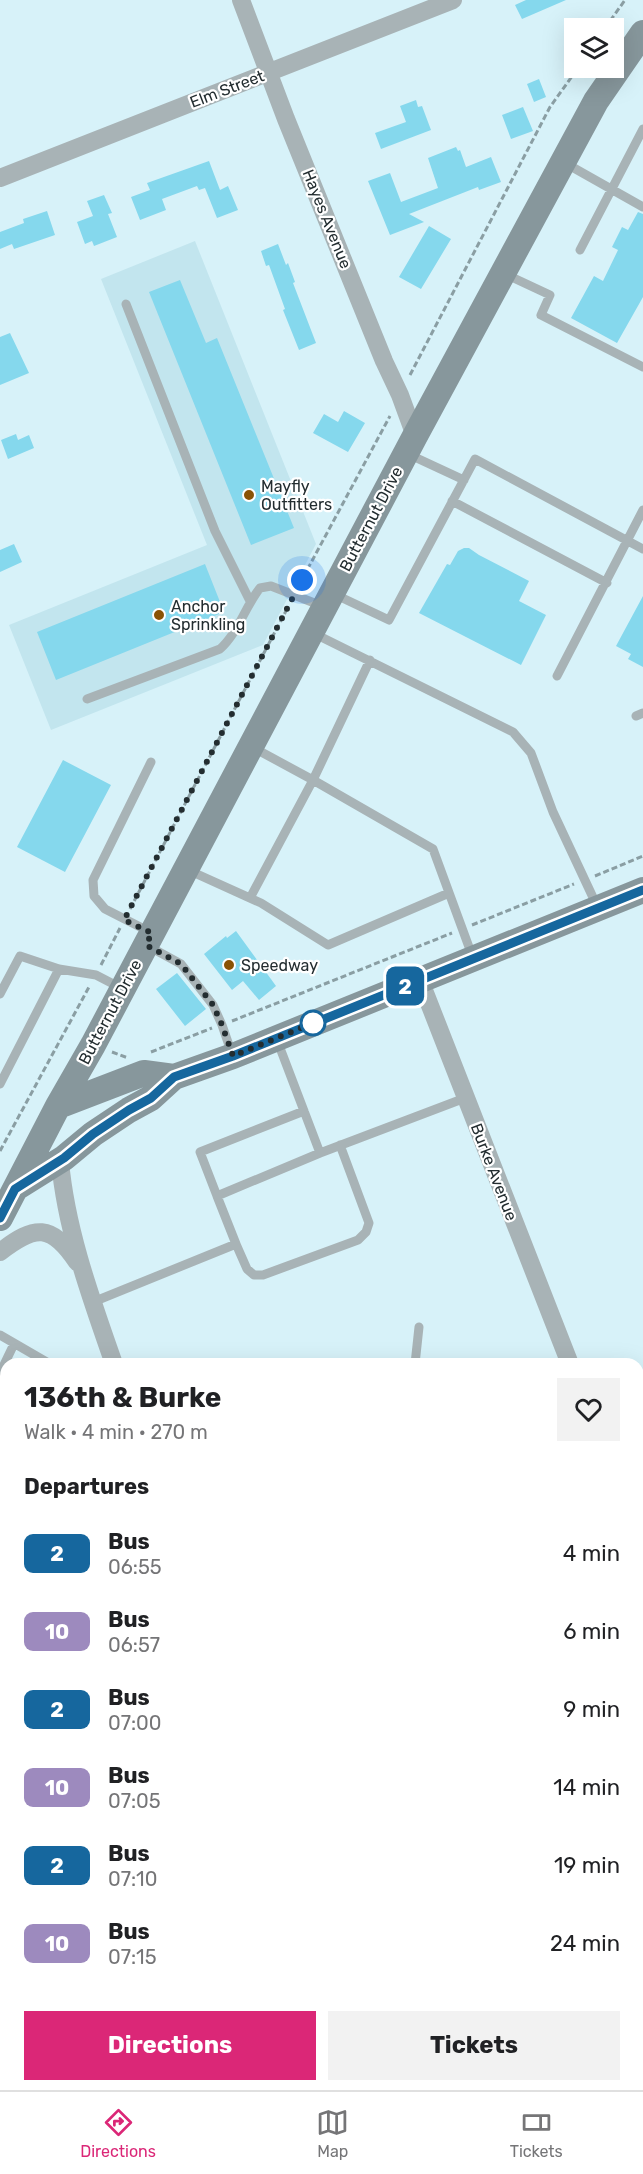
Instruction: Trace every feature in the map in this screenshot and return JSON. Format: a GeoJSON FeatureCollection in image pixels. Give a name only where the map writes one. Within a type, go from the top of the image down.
{"type":"FeatureCollection","features":[{"type":"Feature","properties":{"kind":"main road","name":"Butternut Drive"},"geometry":{"type":"LineString","coordinates":[[0,1218],[410,445],[596,101],[636,48]]}},
{"type":"Feature","properties":{"kind":"main road"},"geometry":{"type":"LineString","coordinates":[[15,1189],[60,1161],[129,1110],[151,1098],[174,1077],[233,1056],[643,890]]}},
{"type":"Feature","properties":{"kind":"main road"},"geometry":{"type":"LineString","coordinates":[[58,1106],[144,1073],[174,1077]]}},
{"type":"Feature","properties":{"kind":"street","name":"Hayes Avenue"},"geometry":{"type":"LineString","coordinates":[[241,0],[400,395],[410,445]]}},
{"type":"Feature","properties":{"kind":"street","name":"Elm Street"},"geometry":{"type":"LineString","coordinates":[[0,178],[269,72],[417,6],[453,0]]}},
{"type":"Feature","properties":{"kind":"street","name":"Burke Avenue"},"geometry":{"type":"LineString","coordinates":[[420,980],[568,1358]]}},
{"type":"Feature","properties":{"kind":"street"},"geometry":{"type":"LineString","coordinates":[[60,1161],[63,1193],[83,1271],[110,1358]]}},
{"type":"Feature","properties":{"kind":"street"},"geometry":{"type":"LineString","coordinates":[[0,1252],[26,1234],[38,1232],[60,1240],[83,1271]]}},
{"type":"Feature","properties":{"kind":"lane"},"geometry":{"type":"LineString","coordinates":[[580,250],[643,129]]}},
{"type":"Feature","properties":{"kind":"lane"},"geometry":{"type":"LineString","coordinates":[[563,162],[643,207]]}},
{"type":"Feature","properties":{"kind":"lane"},"geometry":{"type":"LineString","coordinates":[[503,273],[550,295],[541,315],[643,367]]}},
{"type":"Feature","properties":{"kind":"lane"},"geometry":{"type":"LineString","coordinates":[[126,304],[215,531],[250,601]]}},
{"type":"Feature","properties":{"kind":"lane"},"geometry":{"type":"LineString","coordinates":[[410,445],[464,480]]}},
{"type":"Feature","properties":{"kind":"lane"},"geometry":{"type":"LineString","coordinates":[[87,699],[220,649],[229,641],[250,601],[260,588],[271,586],[294,596],[328,600],[389,620],[476,459],[643,549]]}},
{"type":"Feature","properties":{"kind":"lane"},"geometry":{"type":"LineString","coordinates":[[452,501],[607,583]]}},
{"type":"Feature","properties":{"kind":"lane"},"geometry":{"type":"LineString","coordinates":[[557,676],[643,510]]}},
{"type":"Feature","properties":{"kind":"lane"},"geometry":{"type":"LineString","coordinates":[[311,632],[513,732],[531,753],[553,812],[598,908]]}},
{"type":"Feature","properties":{"kind":"lane"},"geometry":{"type":"LineString","coordinates":[[250,898],[313,780],[370,660]]}},
{"type":"Feature","properties":{"kind":"lane"},"geometry":{"type":"LineString","coordinates":[[251,746],[433,849],[473,958]]}},
{"type":"Feature","properties":{"kind":"lane"},"geometry":{"type":"LineString","coordinates":[[151,762],[93,880],[94,896],[105,909],[124,920],[181,964],[213,1005],[233,1056]]}},
{"type":"Feature","properties":{"kind":"lane"},"geometry":{"type":"LineString","coordinates":[[186,869],[250,898],[328,945],[449,893]]}},
{"type":"Feature","properties":{"kind":"lane"},"geometry":{"type":"LineString","coordinates":[[0,994],[20,956],[59,969],[96,975],[123,989]]}},
{"type":"Feature","properties":{"kind":"lane"},"geometry":{"type":"LineString","coordinates":[[0,1084],[59,969]]}},
{"type":"Feature","properties":{"kind":"lane"},"geometry":{"type":"LineString","coordinates":[[277,1038],[320,1153]]}},
{"type":"Feature","properties":{"kind":"lane"},"geometry":{"type":"LineString","coordinates":[[217,1196],[340,1145],[465,1098]]}},
{"type":"Feature","properties":{"kind":"lane"},"geometry":{"type":"LineString","coordinates":[[304,1111],[200,1152],[236,1244],[247,1269],[254,1275],[263,1275],[358,1240],[366,1232],[369,1223],[340,1145]]}},
{"type":"Feature","properties":{"kind":"lane"},"geometry":{"type":"LineString","coordinates":[[93,1302],[236,1244]]}},
{"type":"Feature","properties":{"kind":"lane"},"geometry":{"type":"LineString","coordinates":[[416,1358],[420,1327]]}},
{"type":"Feature","properties":{"kind":"lane"},"geometry":{"type":"LineString","coordinates":[[0,1335],[40,1358]]}},
{"type":"Feature","properties":{"kind":"lane"},"geometry":{"type":"LineString","coordinates":[[8,1358],[15,1344]]}},
{"type":"Feature","properties":{"kind":"path"},"geometry":{"type":"LineString","coordinates":[[612,18],[625,0]]}},
{"type":"Feature","properties":{"kind":"path"},"geometry":{"type":"LineString","coordinates":[[0,1151],[96,975],[550,107],[571,78]]}},
{"type":"Feature","properties":{"kind":"path"},"geometry":{"type":"LineString","coordinates":[[151,1052],[643,856]]}},
{"type":"Feature","properties":{"kind":"path"},"geometry":{"type":"LineString","coordinates":[[93,1045],[131,1059]]}},
{"type":"Feature","properties":{"kind":"shaded area"},"geometry":{"type":"Polygon","coordinates":[[[195,241],[316,544],[263,645],[51,730],[9,625],[207,545],[101,279],[195,241]]]}},
{"type":"Feature","properties":{"kind":"building"},"geometry":{"type":"Polygon","coordinates":[[[526,0],[566,0],[522,19],[515,5],[526,0]]]}},
{"type":"Feature","properties":{"kind":"building"},"geometry":{"type":"Polygon","coordinates":[[[539,79],[546,97],[534,102],[527,84],[539,79]]]}},
{"type":"Feature","properties":{"kind":"building"},"geometry":{"type":"Polygon","coordinates":[[[416,100],[418,107],[422,106],[431,130],[381,149],[375,133],[406,122],[400,106],[416,100]]]}},
{"type":"Feature","properties":{"kind":"building"},"geometry":{"type":"Polygon","coordinates":[[[523,107],[533,131],[511,139],[502,115],[523,107]]]}},
{"type":"Feature","properties":{"kind":"building"},"geometry":{"type":"Polygon","coordinates":[[[456,147],[458,151],[460,150],[466,167],[491,157],[501,182],[479,190],[478,187],[409,214],[424,222],[390,235],[368,181],[390,173],[401,202],[438,188],[428,158],[456,147]]]}},
{"type":"Feature","properties":{"kind":"building"},"geometry":{"type":"Polygon","coordinates":[[[209,161],[220,190],[228,186],[238,210],[217,218],[205,188],[199,190],[197,186],[162,199],[166,210],[140,220],[131,197],[150,190],[147,183],[209,161]]]}},
{"type":"Feature","properties":{"kind":"building"},"geometry":{"type":"Polygon","coordinates":[[[104,195],[112,213],[108,214],[117,237],[94,246],[92,241],[85,244],[77,222],[93,216],[87,201],[104,195]]]}},
{"type":"Feature","properties":{"kind":"building"},"geometry":{"type":"Polygon","coordinates":[[[47,211],[55,235],[14,249],[12,244],[0,249],[0,232],[24,223],[23,219],[47,211]]]}},
{"type":"Feature","properties":{"kind":"building"},"geometry":{"type":"Polygon","coordinates":[[[638,212],[643,214],[643,297],[617,343],[571,318],[594,276],[603,281],[618,250],[612,247],[622,227],[628,230],[638,212]]]}},
{"type":"Feature","properties":{"kind":"building"},"geometry":{"type":"Polygon","coordinates":[[[429,226],[451,239],[421,289],[399,277],[429,226]]]}},
{"type":"Feature","properties":{"kind":"building"},"geometry":{"type":"Polygon","coordinates":[[[278,244],[286,265],[288,263],[295,282],[293,283],[316,343],[299,350],[269,265],[266,266],[261,251],[278,244]]]}},
{"type":"Feature","properties":{"kind":"building"},"geometry":{"type":"Polygon","coordinates":[[[180,280],[206,343],[217,338],[294,528],[251,545],[149,292],[180,280]]]}},
{"type":"Feature","properties":{"kind":"building"},"geometry":{"type":"Polygon","coordinates":[[[10,333],[29,373],[0,385],[0,337],[10,333]]]}},
{"type":"Feature","properties":{"kind":"building"},"geometry":{"type":"Polygon","coordinates":[[[344,411],[365,423],[348,452],[313,433],[324,414],[338,422],[344,411]]]}},
{"type":"Feature","properties":{"kind":"building"},"geometry":{"type":"Polygon","coordinates":[[[16,434],[18,440],[29,435],[34,448],[8,459],[1,440],[16,434]]]}},
{"type":"Feature","properties":{"kind":"building"},"geometry":{"type":"Polygon","coordinates":[[[14,544],[22,562],[0,572],[0,550],[14,544]]]}},
{"type":"Feature","properties":{"kind":"building"},"geometry":{"type":"Polygon","coordinates":[[[469,548],[529,581],[519,601],[546,615],[521,665],[419,613],[447,564],[450,565],[458,551],[469,548]]]}},
{"type":"Feature","properties":{"kind":"building"},"geometry":{"type":"Polygon","coordinates":[[[205,564],[224,612],[56,680],[37,632],[205,564]]]}},
{"type":"Feature","properties":{"kind":"building"},"geometry":{"type":"Polygon","coordinates":[[[643,596],[643,667],[628,659],[631,654],[616,646],[643,596]]]}},
{"type":"Feature","properties":{"kind":"building"},"geometry":{"type":"Polygon","coordinates":[[[63,760],[111,785],[65,872],[17,847],[63,760]]]}},
{"type":"Feature","properties":{"kind":"building"},"geometry":{"type":"Polygon","coordinates":[[[236,931],[276,986],[259,1000],[243,981],[232,990],[204,954],[236,931]]]}},
{"type":"Feature","properties":{"kind":"building"},"geometry":{"type":"Polygon","coordinates":[[[177,973],[206,1009],[185,1026],[156,989],[177,973]]]}},
{"type":"Feature","properties":{"kind":"bus line","name":"2"},"geometry":{"type":"LineString","coordinates":[[0,1218],[15,1189],[64,1158],[93,1134],[151,1098],[174,1077],[233,1056],[643,890]]}},
{"type":"Feature","properties":{"kind":"place","name":"Mayfly Outfitters"},"geometry":{"type":"Point","coordinates":[249,495]}},
{"type":"Feature","properties":{"kind":"place","name":"Anchor Sprinkling"},"geometry":{"type":"Point","coordinates":[159,615]}},
{"type":"Feature","properties":{"kind":"place","name":"Speedway"},"geometry":{"type":"Point","coordinates":[229,965]}},
{"type":"Feature","properties":{"kind":"route"},"geometry":{"type":"LineString","coordinates":[[302,580],[124,920],[152,933],[146,945],[181,964],[213,1005],[233,1056],[318,1021],[313,1023]]}}]}
